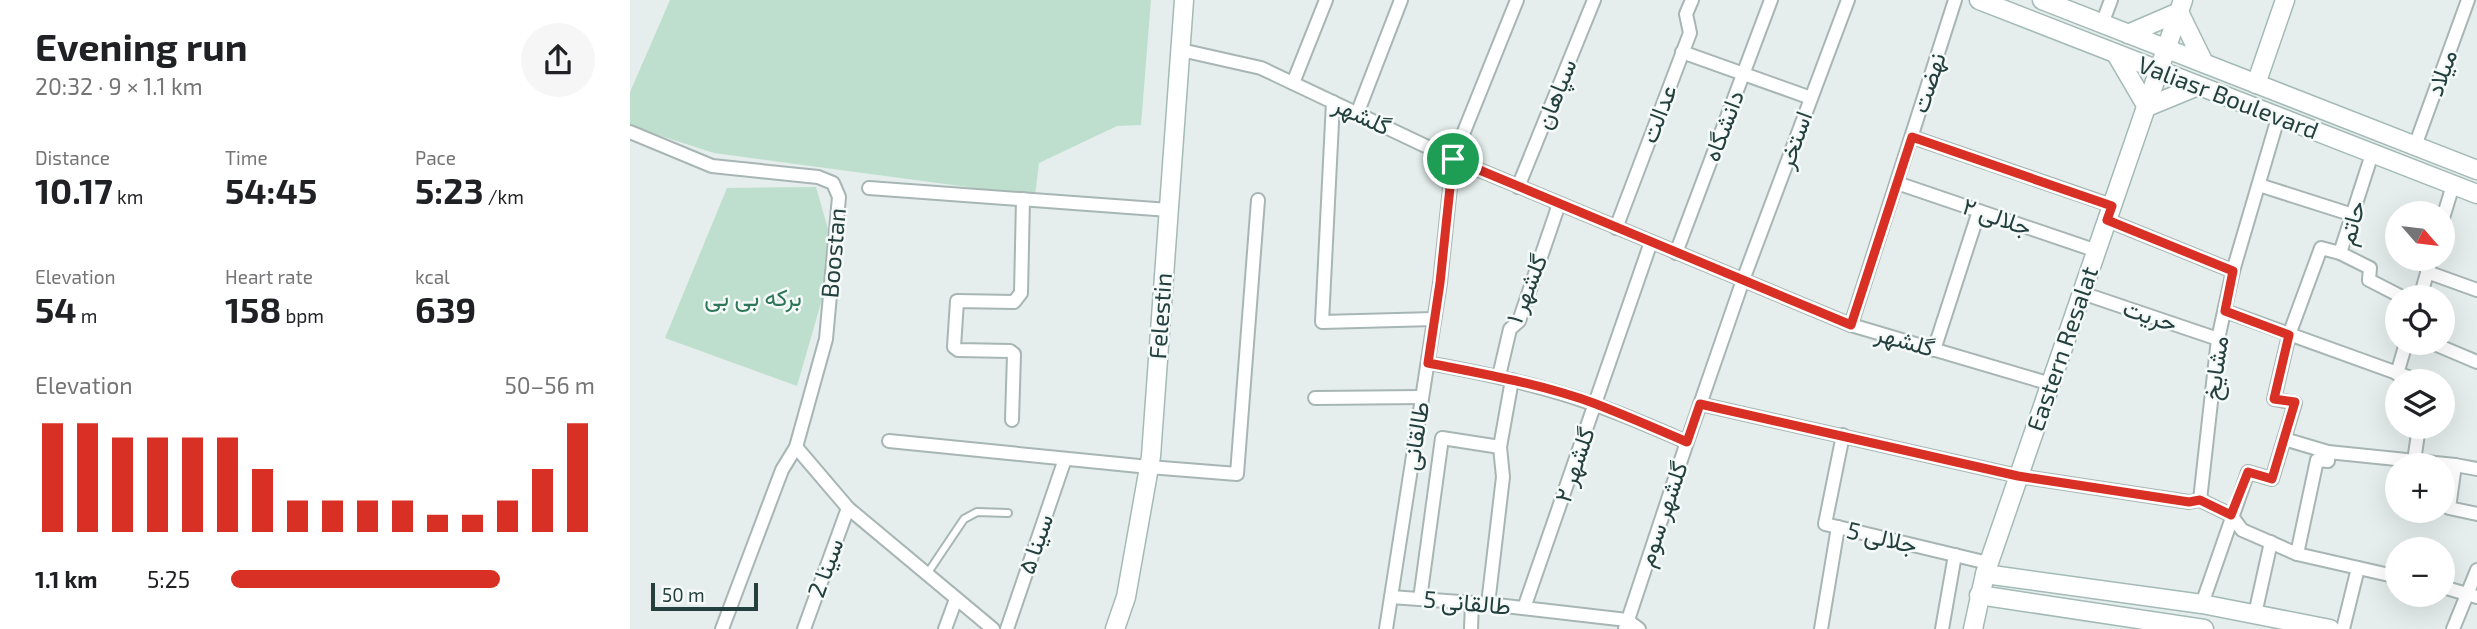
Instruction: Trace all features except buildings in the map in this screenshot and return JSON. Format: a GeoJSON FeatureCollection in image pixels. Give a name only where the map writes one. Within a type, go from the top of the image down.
{"type":"FeatureCollection","features":[{"type":"Feature","properties":{"kind":"main road","name":"Felestin"},"geometry":{"type":"LineString","coordinates":[[1115,629],[1126,597],[1149,467],[1184,0]]}},
{"type":"Feature","properties":{"kind":"main road","name":"Valiasr Boulevard"},"geometry":{"type":"LineString","coordinates":[[1979,0],[2477,194]]}},
{"type":"Feature","properties":{"kind":"main road","name":"Valiasr Boulevard"},"geometry":{"type":"LineString","coordinates":[[2042,0],[2477,170]]}},
{"type":"Feature","properties":{"kind":"main road"},"geometry":{"type":"LineString","coordinates":[[2256,85],[2285,0]]}},
{"type":"Feature","properties":{"kind":"main road"},"geometry":{"type":"LineString","coordinates":[[2128,34],[2181,6],[2204,63]]}},
{"type":"Feature","properties":{"kind":"main road","name":"Eastern Resalat"},"geometry":{"type":"LineString","coordinates":[[1973,629],[1987,568],[2181,6]]}},
{"type":"Feature","properties":{"kind":"main road"},"geometry":{"type":"LineString","coordinates":[[2116,54],[2147,107],[2198,86]]}},
{"type":"Feature","properties":{"kind":"main road"},"geometry":{"type":"LineString","coordinates":[[1987,568],[2202,604],[2328,629]]}},
{"type":"Feature","properties":{"kind":"main road"},"geometry":{"type":"LineString","coordinates":[[1979,595],[2204,629]]}},
{"type":"Feature","properties":{"kind":"street"},"geometry":{"type":"LineString","coordinates":[[1293,83],[1326,0]]}},
{"type":"Feature","properties":{"kind":"street"},"geometry":{"type":"LineString","coordinates":[[1357,114],[1401,0]]}},
{"type":"Feature","properties":{"kind":"street","name":"طالقانی"},"geometry":{"type":"LineString","coordinates":[[1386,629],[1428,363],[1453,159],[1517,0]]}},
{"type":"Feature","properties":{"kind":"street","name":"سپاهان"},"geometry":{"type":"LineString","coordinates":[[1518,187],[1594,0]]}},
{"type":"Feature","properties":{"kind":"street","name":"عدالت"},"geometry":{"type":"LineString","coordinates":[[1616,228],[1690,33],[1686,14],[1692,0]]}},
{"type":"Feature","properties":{"kind":"street","name":"دانشگاه"},"geometry":{"type":"LineString","coordinates":[[1676,253],[1771,0]]}},
{"type":"Feature","properties":{"kind":"street","name":"استخر"},"geometry":{"type":"LineString","coordinates":[[1743,280],[1848,0]]}},
{"type":"Feature","properties":{"kind":"street","name":"نهضت"},"geometry":{"type":"LineString","coordinates":[[1851,325],[1955,0]]}},
{"type":"Feature","properties":{"kind":"street"},"geometry":{"type":"LineString","coordinates":[[2102,24],[2111,0]]}},
{"type":"Feature","properties":{"kind":"street","name":"میلاد"},"geometry":{"type":"LineString","coordinates":[[2415,146],[2465,1]]}},
{"type":"Feature","properties":{"kind":"street","name":"گلشهر"},"geometry":{"type":"LineString","coordinates":[[1181,50],[1261,68],[1453,159],[1851,325],[2051,384]]}},
{"type":"Feature","properties":{"kind":"street"},"geometry":{"type":"LineString","coordinates":[[1682,52],[1811,98]]}},
{"type":"Feature","properties":{"kind":"street"},"geometry":{"type":"LineString","coordinates":[[1333,102],[1322,322],[1434,319]]}},
{"type":"Feature","properties":{"kind":"street","name":"مشایخ"},"geometry":{"type":"LineString","coordinates":[[2200,500],[2218,339],[2233,271],[2278,118]]}},
{"type":"Feature","properties":{"kind":"street","name":"Boostan"},"geometry":{"type":"LineString","coordinates":[[630,132],[712,166],[818,177],[833,183],[838,197],[826,339],[796,447],[782,470],[722,629]]}},
{"type":"Feature","properties":{"kind":"street"},"geometry":{"type":"LineString","coordinates":[[1912,137],[2110,213],[2233,271]]}},
{"type":"Feature","properties":{"kind":"street","name":"حاتم"},"geometry":{"type":"LineString","coordinates":[[2372,154],[2340,254],[2370,268],[2369,280],[2385,288]]}},
{"type":"Feature","properties":{"kind":"street","name":"جلالی ۲"},"geometry":{"type":"LineString","coordinates":[[1897,183],[2097,251]]}},
{"type":"Feature","properties":{"kind":"street"},"geometry":{"type":"LineString","coordinates":[[2259,185],[2353,215]]}},
{"type":"Feature","properties":{"kind":"street"},"geometry":{"type":"LineString","coordinates":[[2448,201],[2453,185]]}},
{"type":"Feature","properties":{"kind":"street"},"geometry":{"type":"LineString","coordinates":[[869,188],[1169,210]]}},
{"type":"Feature","properties":{"kind":"street"},"geometry":{"type":"LineString","coordinates":[[1012,420],[1014,354],[1010,351],[958,350],[954,347],[957,302],[1014,302],[1021,293],[1023,199]]}},
{"type":"Feature","properties":{"kind":"street"},"geometry":{"type":"LineString","coordinates":[[889,441],[1237,474],[1258,200]]}},
{"type":"Feature","properties":{"kind":"street","name":"گلشهر ۱"},"geometry":{"type":"LineString","coordinates":[[1488,604],[1503,477],[1500,447],[1510,329],[1519,321],[1559,204]]}},
{"type":"Feature","properties":{"kind":"street"},"geometry":{"type":"LineString","coordinates":[[1934,349],[1979,211]]}},
{"type":"Feature","properties":{"kind":"street","name":"گلشهر ۲"},"geometry":{"type":"LineString","coordinates":[[1524,608],[1651,242]]}},
{"type":"Feature","properties":{"kind":"street"},"geometry":{"type":"LineString","coordinates":[[2202,604],[2248,472],[2272,479],[2295,402],[2274,399],[2289,335],[2321,248],[2340,254]]}},
{"type":"Feature","properties":{"kind":"street"},"geometry":{"type":"LineString","coordinates":[[2441,271],[2477,290]]}},
{"type":"Feature","properties":{"kind":"street","name":"گلشهر سوم"},"geometry":{"type":"LineString","coordinates":[[1626,624],[1743,280]]}},
{"type":"Feature","properties":{"kind":"street","name":"حریت"},"geometry":{"type":"LineString","coordinates":[[2082,293],[2218,339]]}},
{"type":"Feature","properties":{"kind":"street"},"geometry":{"type":"LineString","coordinates":[[2225,311],[2385,370]]}},
{"type":"Feature","properties":{"kind":"street"},"geometry":{"type":"LineString","coordinates":[[2455,353],[2477,362]]}},
{"type":"Feature","properties":{"kind":"street"},"geometry":{"type":"LineString","coordinates":[[1428,363],[1505,378],[1596,404],[1687,442]]}},
{"type":"Feature","properties":{"kind":"street"},"geometry":{"type":"LineString","coordinates":[[1315,398],[1422,397]]}},
{"type":"Feature","properties":{"kind":"street"},"geometry":{"type":"LineString","coordinates":[[1700,404],[2018,476],[2189,502],[2200,500],[2231,515],[2242,530],[2297,554],[2385,574]]}},
{"type":"Feature","properties":{"kind":"street","name":"جلالی 5"},"geometry":{"type":"LineString","coordinates":[[1843,435],[1825,524],[1955,555],[1987,568]]}},
{"type":"Feature","properties":{"kind":"street"},"geometry":{"type":"LineString","coordinates":[[1420,599],[1442,438],[1500,447]]}},
{"type":"Feature","properties":{"kind":"street"},"geometry":{"type":"LineString","coordinates":[[2284,439],[2328,452],[2385,458]]}},
{"type":"Feature","properties":{"kind":"street"},"geometry":{"type":"LineString","coordinates":[[796,447],[848,508],[993,629]]}},
{"type":"Feature","properties":{"kind":"street"},"geometry":{"type":"LineString","coordinates":[[2297,554],[2318,460],[2328,461],[2328,452]]}},
{"type":"Feature","properties":{"kind":"street","name":"سینا ۵"},"geometry":{"type":"LineString","coordinates":[[1007,629],[1065,459]]}},
{"type":"Feature","properties":{"kind":"street"},"geometry":{"type":"LineString","coordinates":[[2455,465],[2477,469]]}},
{"type":"Feature","properties":{"kind":"street","name":"سینا 2"},"geometry":{"type":"LineString","coordinates":[[804,629],[848,508]]}},
{"type":"Feature","properties":{"kind":"street"},"geometry":{"type":"LineString","coordinates":[[2455,509],[2477,514]]}},
{"type":"Feature","properties":{"kind":"street"},"geometry":{"type":"LineString","coordinates":[[1821,629],[1838,527]]}},
{"type":"Feature","properties":{"kind":"street"},"geometry":{"type":"LineString","coordinates":[[2255,614],[2271,542]]}},
{"type":"Feature","properties":{"kind":"street"},"geometry":{"type":"LineString","coordinates":[[1942,629],[1955,555]]}},
{"type":"Feature","properties":{"kind":"street"},"geometry":{"type":"LineString","coordinates":[[2343,629],[2358,568]]}},
{"type":"Feature","properties":{"kind":"street"},"geometry":{"type":"LineString","coordinates":[[2453,629],[2472,595],[2477,570]]}},
{"type":"Feature","properties":{"kind":"street"},"geometry":{"type":"LineString","coordinates":[[2455,590],[2472,595]]}},
{"type":"Feature","properties":{"kind":"street","name":"طالقانی 5"},"geometry":{"type":"LineString","coordinates":[[1391,597],[1524,608],[1626,624]]}},
{"type":"Feature","properties":{"kind":"street"},"geometry":{"type":"LineString","coordinates":[[945,629],[956,599]]}},
{"type":"Feature","properties":{"kind":"street"},"geometry":{"type":"LineString","coordinates":[[1471,629],[1472,603]]}},
{"type":"Feature","properties":{"kind":"street"},"geometry":{"type":"LineString","coordinates":[[1626,624],[1639,629]]}},
{"type":"Feature","properties":{"kind":"lane"},"geometry":{"type":"LineString","coordinates":[[927,574],[964,519],[977,512],[1008,513]]}},
{"type":"Feature","properties":{"kind":"green space"},"geometry":{"type":"Polygon","coordinates":[[[670,0],[1151,0],[1141,125],[1117,126],[1039,163],[1035,196],[714,153],[630,126],[630,92],[670,0]]]}},
{"type":"Feature","properties":{"kind":"green space","name":"برکه بی بی"},"geometry":{"type":"Polygon","coordinates":[[[816,187],[828,229],[823,296],[797,386],[665,338],[727,188],[816,187]]]}},
{"type":"Feature","properties":{"kind":"route"},"geometry":{"type":"LineString","coordinates":[[1912,137],[2112,206],[2107,220],[2233,271],[2225,311],[2289,335],[2274,399],[2295,402],[2272,479],[2248,472],[2231,515],[2200,500],[2189,502],[2018,476],[1700,404],[1687,442],[1596,404],[1559,392],[1499,376],[1428,363],[1440,283],[1453,159],[1851,325],[1912,137]]}}]}
